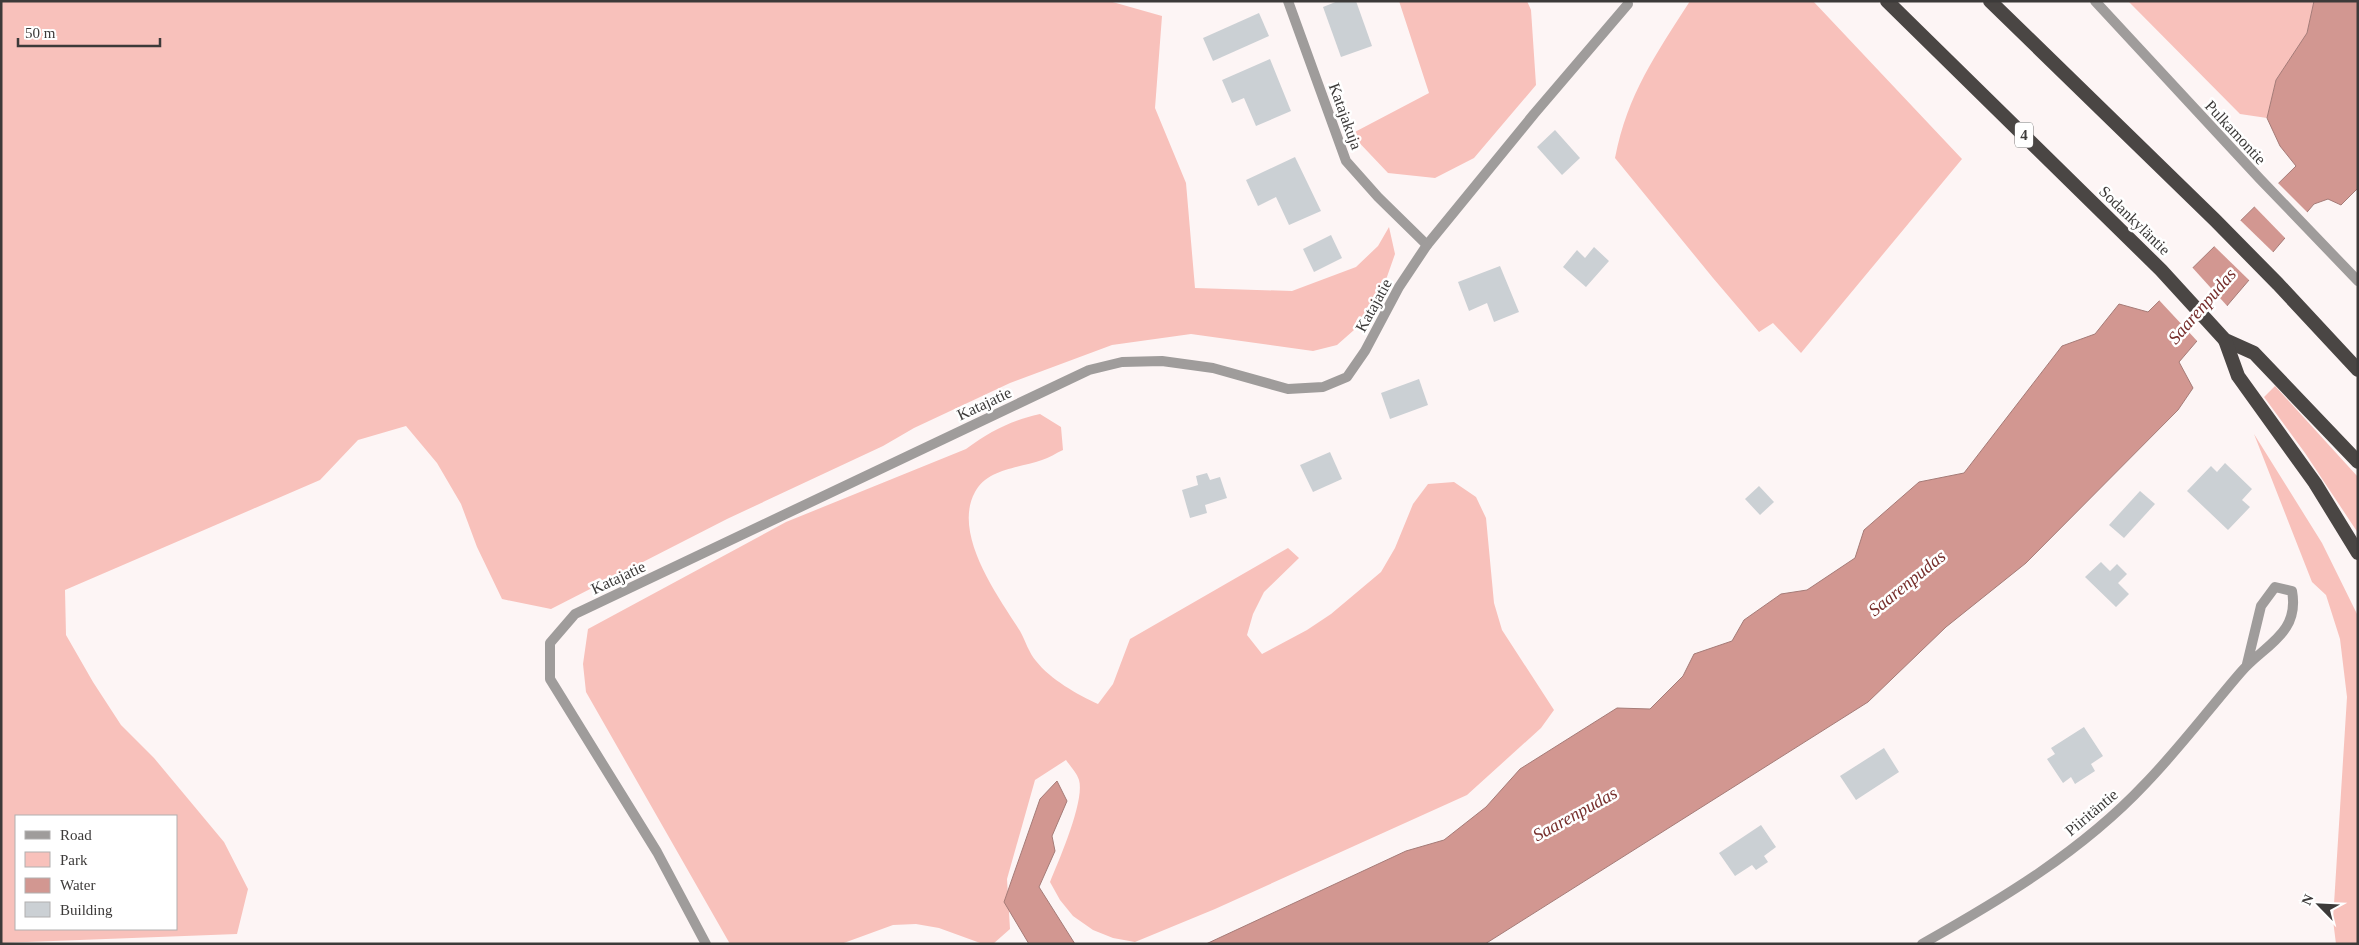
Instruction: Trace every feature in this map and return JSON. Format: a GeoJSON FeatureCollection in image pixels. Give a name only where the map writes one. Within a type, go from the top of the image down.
{"type":"FeatureCollection","features":[{"type":"Feature","properties":{"kind":"highway","name":"Sodankyläntie"},"geometry":{"type":"LineString","coordinates":[[1886,1],[2161,270],[2226,340],[2254,352],[2358,462]]}},
{"type":"Feature","properties":{"kind":"highway"},"geometry":{"type":"LineString","coordinates":[[1990,1],[2215,220],[2358,370]]}},
{"type":"Feature","properties":{"kind":"highway"},"geometry":{"type":"LineString","coordinates":[[2226,340],[2238,376],[2315,483],[2358,552]]}},
{"type":"Feature","properties":{"kind":"street","name":"Katajakuja"},"geometry":{"type":"LineString","coordinates":[[1288,1],[1346,161],[1378,197],[1427,245]]}},
{"type":"Feature","properties":{"kind":"street","name":"Pulkamontie"},"geometry":{"type":"LineString","coordinates":[[2095,1],[2260,179],[2358,281]]}},
{"type":"Feature","properties":{"kind":"street","name":"Katajatie"},"geometry":{"type":"LineString","coordinates":[[706,944],[657,852],[550,679],[550,643],[575,614],[1089,370],[1122,362],[1162,361],[1213,368],[1288,389],[1323,387],[1346,377],[1365,351],[1399,287],[1427,245],[1534,114],[1628,4]]}},
{"type":"Feature","properties":{"kind":"street","name":"Piiritäntie"},"geometry":{"type":"LineString","coordinates":[[1922,944],[1980,912],[2044,870],[2105,823],[2146,784],[2247,664],[2284,633],[2294,606],[2292,592],[2275,587],[2261,606],[2247,664]]}},
{"type":"Feature","properties":{"kind":"green space"},"geometry":{"type":"Polygon","coordinates":[[[1,1],[1109,1],[1162,16],[1155,108],[1186,183],[1195,288],[1292,291],[1356,267],[1378,246],[1389,227],[1395,254],[1382,291],[1354,330],[1337,345],[1313,351],[1191,334],[1112,345],[1010,383],[914,428],[883,446],[727,519],[551,609],[502,599],[477,547],[461,504],[437,463],[406,426],[358,440],[320,480],[65,590],[66,635],[93,682],[121,725],[154,758],[224,842],[248,889],[237,934],[1,943],[1,1]]]}},
{"type":"Feature","properties":{"kind":"green space"},"geometry":{"type":"Polygon","coordinates":[[[1399,1],[1527,1],[1531,10],[1536,85],[1474,158],[1435,178],[1388,173],[1351,134],[1429,93],[1399,1]]]}},
{"type":"Feature","properties":{"kind":"green space"},"geometry":{"type":"Polygon","coordinates":[[[1690,1],[1813,1],[1962,159],[1801,353],[1773,323],[1759,332],[1615,158],[1627,114],[1635,94],[1654,58],[1690,1]]]}},
{"type":"Feature","properties":{"kind":"green space"},"geometry":{"type":"Polygon","coordinates":[[[2128,1],[2314,1],[2307,33],[2276,80],[2267,118],[2240,114],[2128,1]]]}},
{"type":"Feature","properties":{"kind":"green space"},"geometry":{"type":"Polygon","coordinates":[[[2275,386],[2358,477],[2358,533],[2305,453],[2264,397],[2275,386]]]}},
{"type":"Feature","properties":{"kind":"green space"},"geometry":{"type":"Polygon","coordinates":[[[1040,414],[1061,427],[1063,450],[1045,459],[996,473],[988,478],[975,492],[969,509],[969,527],[973,545],[990,583],[1020,631],[1034,658],[1056,680],[1073,691],[1098,704],[1113,684],[1130,639],[1288,548],[1299,558],[1264,592],[1253,614],[1247,635],[1262,654],[1307,630],[1331,614],[1381,572],[1395,548],[1413,504],[1428,484],[1454,482],[1476,497],[1486,518],[1494,603],[1502,630],[1554,710],[1541,728],[1467,795],[1215,909],[1135,942],[1113,938],[1093,930],[1073,916],[1060,900],[1050,882],[1075,816],[1080,790],[1079,780],[1066,760],[1035,780],[1007,879],[1010,929],[993,944],[983,944],[939,928],[916,924],[893,925],[841,944],[730,944],[586,692],[583,664],[588,629],[786,522],[966,449],[1001,427],[1040,414]]]}},
{"type":"Feature","properties":{"kind":"green space"},"geometry":{"type":"Polygon","coordinates":[[[2254,434],[2322,543],[2358,616],[2358,944],[2336,944],[2333,920],[2347,697],[2340,639],[2326,595],[2312,582],[2254,434]]]}},
{"type":"Feature","properties":{"kind":"water","name":"Saarenpudas"},"geometry":{"type":"Polygon","coordinates":[[[2314,1],[2358,1],[2358,188],[2341,205],[2328,199],[2314,204],[2179,362],[2193,388],[2178,410],[2026,563],[1946,627],[1868,702],[1485,944],[1206,944],[1406,851],[1444,840],[1486,807],[1520,769],[1617,708],[1650,709],[1683,676],[1694,654],[1732,641],[1744,620],[1781,594],[1807,590],[1855,558],[1864,530],[1919,482],[1964,473],[2062,346],[2095,334],[2119,304],[2148,312],[2296,166],[2280,146],[2267,118],[2276,80],[2307,33],[2314,1]]]}},
{"type":"Feature","properties":{"kind":"water"},"geometry":{"type":"Polygon","coordinates":[[[1057,781],[1067,801],[1052,836],[1055,851],[1039,887],[1075,944],[1029,944],[1004,902],[1040,799],[1057,781]]]}},
{"type":"Feature","properties":{"kind":"pier"},"geometry":{"type":"Polygon","coordinates":[[[2277,182],[2309,214],[2287,240],[2253,205],[2277,182]]]}},
{"type":"Feature","properties":{"kind":"pier"},"geometry":{"type":"Polygon","coordinates":[[[2239,219],[2275,254],[2251,282],[2213,245],[2239,219]]]}},
{"type":"Feature","properties":{"kind":"pier"},"geometry":{"type":"Polygon","coordinates":[[[2191,266],[2229,308],[2199,343],[2158,299],[2191,266]]]}},
{"type":"Feature","properties":{"kind":"building"},"geometry":{"type":"Polygon","coordinates":[[[1338,1],[1356,1],[1372,46],[1341,57],[1323,7],[1338,1]]]}},
{"type":"Feature","properties":{"kind":"building"},"geometry":{"type":"Polygon","coordinates":[[[1259,13],[1269,36],[1213,61],[1203,38],[1259,13]]]}},
{"type":"Feature","properties":{"kind":"building"},"geometry":{"type":"Polygon","coordinates":[[[1270,59],[1291,111],[1256,126],[1244,98],[1232,103],[1222,80],[1270,59]]]}},
{"type":"Feature","properties":{"kind":"building"},"geometry":{"type":"Polygon","coordinates":[[[1555,130],[1580,158],[1562,175],[1537,147],[1555,130]]]}},
{"type":"Feature","properties":{"kind":"building"},"geometry":{"type":"Polygon","coordinates":[[[1295,157],[1321,211],[1289,225],[1276,197],[1258,206],[1246,180],[1295,157]]]}},
{"type":"Feature","properties":{"kind":"building"},"geometry":{"type":"Polygon","coordinates":[[[1331,235],[1342,258],[1314,272],[1303,249],[1331,235]]]}},
{"type":"Feature","properties":{"kind":"building"},"geometry":{"type":"Polygon","coordinates":[[[1594,247],[1609,261],[1586,287],[1563,267],[1577,250],[1585,258],[1594,247]]]}},
{"type":"Feature","properties":{"kind":"building"},"geometry":{"type":"Polygon","coordinates":[[[1500,266],[1519,312],[1494,322],[1487,303],[1469,311],[1458,282],[1500,266]]]}},
{"type":"Feature","properties":{"kind":"building"},"geometry":{"type":"Polygon","coordinates":[[[1419,379],[1428,405],[1390,419],[1381,393],[1419,379]]]}},
{"type":"Feature","properties":{"kind":"building"},"geometry":{"type":"Polygon","coordinates":[[[1330,452],[1342,479],[1313,492],[1300,465],[1330,452]]]}},
{"type":"Feature","properties":{"kind":"building"},"geometry":{"type":"Polygon","coordinates":[[[2225,463],[2252,489],[2242,500],[2250,507],[2228,530],[2187,491],[2211,466],[2217,472],[2225,463]]]}},
{"type":"Feature","properties":{"kind":"building"},"geometry":{"type":"Polygon","coordinates":[[[1207,473],[1210,480],[1220,477],[1227,498],[1205,505],[1207,513],[1190,518],[1182,490],[1198,485],[1196,476],[1207,473]]]}},
{"type":"Feature","properties":{"kind":"building"},"geometry":{"type":"Polygon","coordinates":[[[1759,486],[1774,502],[1760,515],[1745,499],[1759,486]]]}},
{"type":"Feature","properties":{"kind":"building"},"geometry":{"type":"Polygon","coordinates":[[[2140,491],[2155,504],[2124,538],[2109,525],[2140,491]]]}},
{"type":"Feature","properties":{"kind":"building"},"geometry":{"type":"Polygon","coordinates":[[[2101,562],[2110,571],[2117,564],[2127,574],[2118,583],[2129,594],[2116,607],[2085,577],[2101,562]]]}},
{"type":"Feature","properties":{"kind":"building"},"geometry":{"type":"Polygon","coordinates":[[[2084,727],[2103,756],[2091,764],[2095,771],[2075,784],[2071,777],[2063,783],[2047,759],[2055,754],[2051,748],[2084,727]]]}},
{"type":"Feature","properties":{"kind":"building"},"geometry":{"type":"Polygon","coordinates":[[[1884,748],[1899,772],[1856,800],[1840,776],[1884,748]]]}},
{"type":"Feature","properties":{"kind":"building"},"geometry":{"type":"Polygon","coordinates":[[[1761,825],[1776,847],[1764,856],[1768,862],[1756,870],[1752,865],[1735,876],[1719,853],[1761,825]]]}}]}
